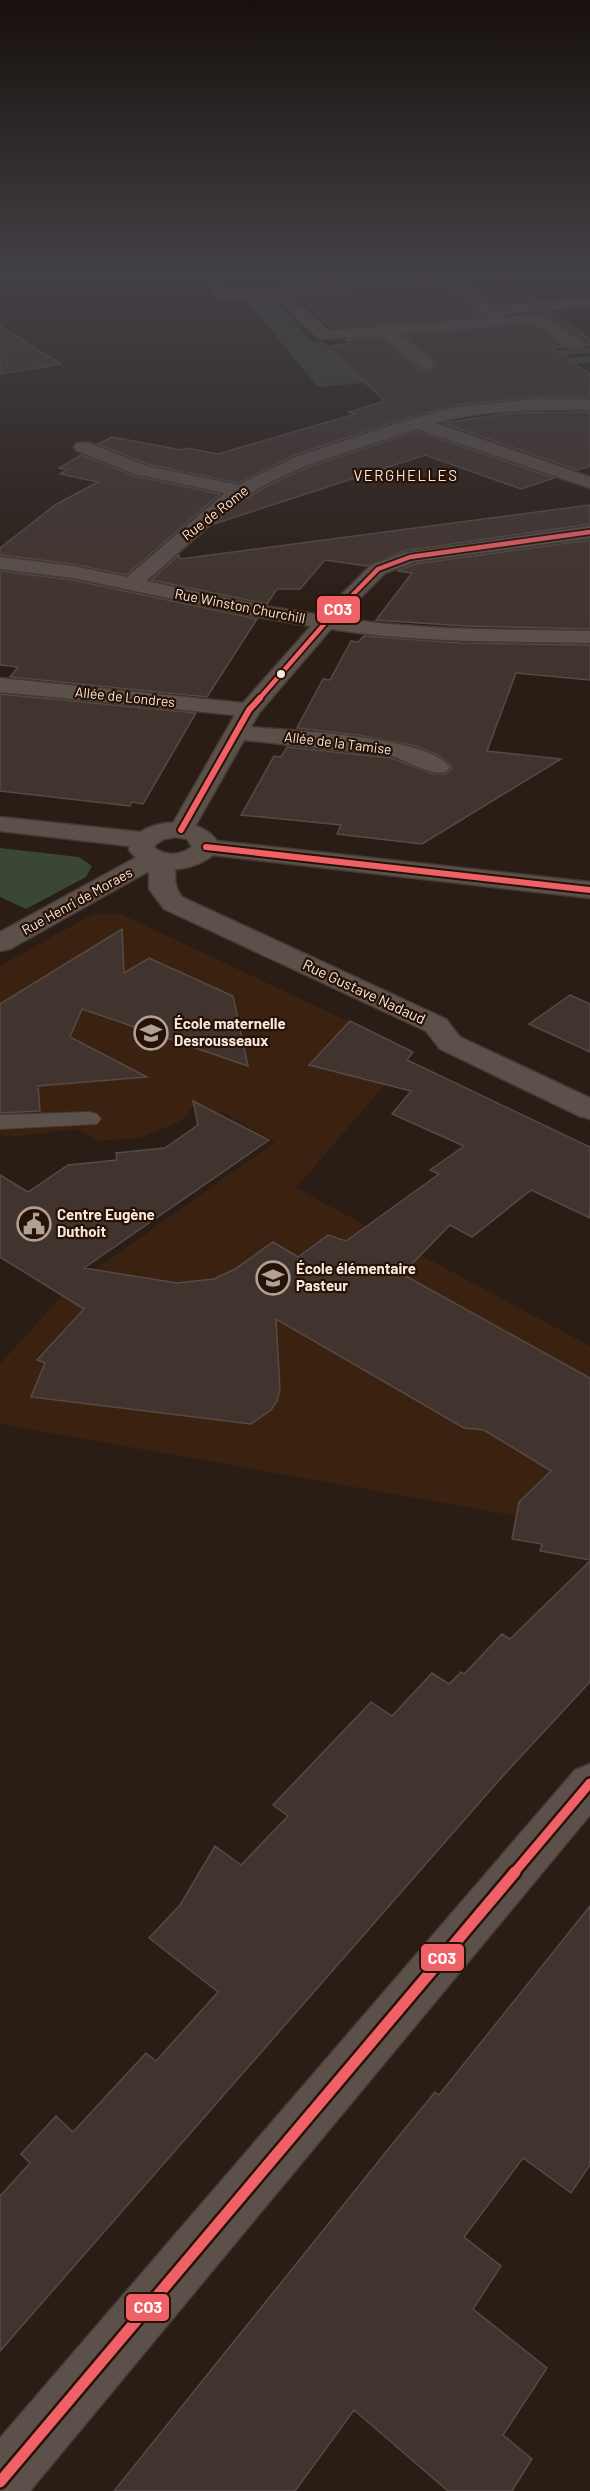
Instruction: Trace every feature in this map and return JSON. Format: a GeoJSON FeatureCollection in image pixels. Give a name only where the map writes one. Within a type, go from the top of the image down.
{"type":"FeatureCollection","features":[{"type":"Feature","properties":{"kind":"street","name":"Rue de Rome"},"geometry":{"type":"LineString","coordinates":[[130,584],[219,506],[242,491],[299,462],[417,423],[459,412],[506,406],[590,405]]}},
{"type":"Feature","properties":{"kind":"street"},"geometry":{"type":"LineString","coordinates":[[417,423],[590,483]]}},
{"type":"Feature","properties":{"kind":"street"},"geometry":{"type":"LineString","coordinates":[[83,447],[141,470],[242,491]]}},
{"type":"Feature","properties":{"kind":"street"},"geometry":{"type":"LineString","coordinates":[[181,830],[249,710],[372,573],[393,562],[423,555],[590,532]]}},
{"type":"Feature","properties":{"kind":"street","name":"Rue Winston Churchill"},"geometry":{"type":"LineString","coordinates":[[0,563],[56,569],[326,622],[409,632],[590,637]]}},
{"type":"Feature","properties":{"kind":"street","name":"Allée de Londres"},"geometry":{"type":"LineString","coordinates":[[0,685],[249,710]]}},
{"type":"Feature","properties":{"kind":"street","name":"Allée de la Tamise"},"geometry":{"type":"LineString","coordinates":[[235,732],[388,748],[420,757],[438,767]]}},
{"type":"Feature","properties":{"kind":"street"},"geometry":{"type":"LineString","coordinates":[[0,824],[188,859],[200,854],[206,847]]}},
{"type":"Feature","properties":{"kind":"street"},"geometry":{"type":"LineString","coordinates":[[153,853],[157,832],[181,830],[199,835],[204,839],[206,847]]}},
{"type":"Feature","properties":{"kind":"street"},"geometry":{"type":"LineString","coordinates":[[206,847],[590,890]]}},
{"type":"Feature","properties":{"kind":"street","name":"Rue Henri de Moraes"},"geometry":{"type":"LineString","coordinates":[[0,943],[153,853]]}},
{"type":"Feature","properties":{"kind":"street","name":"Rue Gustave Nadaud"},"geometry":{"type":"LineString","coordinates":[[153,853],[162,889],[173,903],[436,1025],[450,1043],[590,1110]]}},
{"type":"Feature","properties":{"kind":"street"},"geometry":{"type":"LineString","coordinates":[[0,2482],[590,1783]]}},
{"type":"Feature","properties":{"kind":"lane"},"geometry":{"type":"LineString","coordinates":[[0,1122],[89,1119]]}},
{"type":"Feature","properties":{"kind":"shaded area","name":"École élémentaire Pasteur"},"geometry":{"type":"Polygon","coordinates":[[[93,914],[121,914],[413,1052],[296,1188],[590,1346],[590,1529],[0,1424],[0,1364],[68,1289],[275,1142],[225,1114],[193,1106],[183,1120],[139,1138],[98,1141],[76,1129],[12,1137],[0,1136],[0,966],[93,914]]]}},
{"type":"Feature","properties":{"kind":"green space"},"geometry":{"type":"Polygon","coordinates":[[[0,848],[79,857],[92,866],[86,877],[26,909],[0,897],[0,848]]]}},
{"type":"Feature","properties":{"kind":"building"},"geometry":{"type":"Polygon","coordinates":[[[371,388],[590,388],[590,398],[536,397],[457,405],[410,417],[292,456],[239,483],[147,464],[98,444],[112,437],[218,454],[355,414],[349,412],[385,401],[371,388]]]}},
{"type":"Feature","properties":{"kind":"building"},"geometry":{"type":"Polygon","coordinates":[[[590,412],[590,466],[577,470],[443,423],[512,413],[590,412]]]}},
{"type":"Feature","properties":{"kind":"building"},"geometry":{"type":"Polygon","coordinates":[[[417,431],[554,478],[521,489],[425,455],[214,524],[237,504],[267,486],[306,468],[417,431]]]}},
{"type":"Feature","properties":{"kind":"building"},"geometry":{"type":"Polygon","coordinates":[[[81,455],[135,476],[220,494],[126,575],[73,564],[0,555],[0,548],[55,505],[98,482],[60,474],[67,470],[59,468],[81,455]]]}},
{"type":"Feature","properties":{"kind":"building"},"geometry":{"type":"Polygon","coordinates":[[[590,505],[590,524],[403,551],[367,566],[325,560],[300,589],[277,589],[267,604],[151,580],[179,555],[180,559],[590,505]]]}},
{"type":"Feature","properties":{"kind":"building"},"geometry":{"type":"Polygon","coordinates":[[[590,540],[590,629],[465,626],[376,620],[412,573],[397,571],[415,564],[590,540]]]}},
{"type":"Feature","properties":{"kind":"building"},"geometry":{"type":"Polygon","coordinates":[[[0,571],[73,580],[257,619],[207,697],[10,677],[18,667],[0,665],[0,571]]]}},
{"type":"Feature","properties":{"kind":"building"},"geometry":{"type":"Polygon","coordinates":[[[364,636],[460,643],[590,645],[590,680],[516,673],[487,751],[561,759],[422,844],[337,834],[341,825],[241,815],[274,756],[281,757],[287,747],[391,758],[433,774],[446,774],[452,768],[438,755],[416,746],[358,735],[297,728],[323,679],[330,680],[351,641],[358,642],[364,636]]]}},
{"type":"Feature","properties":{"kind":"building"},"geometry":{"type":"Polygon","coordinates":[[[0,694],[196,713],[143,804],[132,802],[130,806],[0,791],[0,694]]]}},
{"type":"Feature","properties":{"kind":"building"},"geometry":{"type":"Polygon","coordinates":[[[122,929],[124,973],[149,958],[233,996],[248,1066],[82,1009],[70,1037],[147,1077],[38,1086],[40,1111],[0,1113],[0,1004],[122,929]]]}},
{"type":"Feature","properties":{"kind":"building"},"geometry":{"type":"Polygon","coordinates":[[[570,995],[590,1004],[590,1052],[529,1024],[570,995]]]}},
{"type":"Feature","properties":{"kind":"building"},"geometry":{"type":"Polygon","coordinates":[[[350,1021],[413,1052],[407,1060],[590,1147],[590,1218],[531,1190],[472,1237],[450,1225],[402,1274],[590,1378],[590,1560],[540,1551],[542,1544],[512,1539],[519,1502],[551,1471],[484,1430],[464,1428],[276,1319],[280,1390],[271,1410],[251,1424],[31,1397],[45,1363],[37,1360],[84,1309],[0,1257],[0,1175],[28,1192],[68,1165],[117,1160],[116,1153],[165,1148],[198,1125],[193,1101],[269,1140],[84,1268],[177,1283],[214,1279],[235,1269],[273,1242],[298,1257],[328,1235],[346,1241],[439,1174],[430,1170],[464,1146],[392,1114],[411,1091],[309,1065],[350,1021]]]}},
{"type":"Feature","properties":{"kind":"building"},"geometry":{"type":"Polygon","coordinates":[[[590,1561],[590,1682],[501,1778],[0,2351],[0,2196],[30,2163],[21,2154],[56,2116],[73,2132],[146,2053],[156,2061],[218,1992],[149,1938],[180,1905],[215,1846],[241,1865],[288,1816],[273,1805],[371,1702],[392,1716],[432,1673],[449,1684],[461,1672],[464,1674],[502,1634],[510,1639],[590,1561]]]}},
{"type":"Feature","properties":{"kind":"building"},"geometry":{"type":"Polygon","coordinates":[[[590,1906],[590,2165],[571,2193],[523,2158],[464,2237],[501,2266],[473,2309],[547,2368],[503,2435],[532,2459],[512,2491],[448,2491],[354,2410],[295,2491],[114,2491],[394,2142],[435,2092],[439,2095],[590,1906]]]}},
{"type":"Feature","properties":{"kind":"transit line","name":"CO3"},"geometry":{"type":"LineString","coordinates":[[181,830],[249,710],[326,622],[378,569],[410,557],[590,532]]}},
{"type":"Feature","properties":{"kind":"transit line","name":"CO3"},"geometry":{"type":"LineString","coordinates":[[206,847],[590,890]]}},
{"type":"Feature","properties":{"kind":"transit line","name":"CO3"},"geometry":{"type":"LineString","coordinates":[[0,2482],[590,1783]]}},
{"type":"Feature","properties":{"kind":"place","name":"École maternelle Desrousseaux"},"geometry":{"type":"Point","coordinates":[151,1033]}},
{"type":"Feature","properties":{"kind":"place","name":"Centre Eugène Duthoit"},"geometry":{"type":"Point","coordinates":[34,1224]}},
{"type":"Feature","properties":{"kind":"place","name":"École élémentaire Pasteur"},"geometry":{"type":"Point","coordinates":[273,1278]}},
{"type":"Feature","properties":{"kind":"district","name":"VERGHELLES"},"geometry":{"type":"Point","coordinates":[406,476]}}]}
